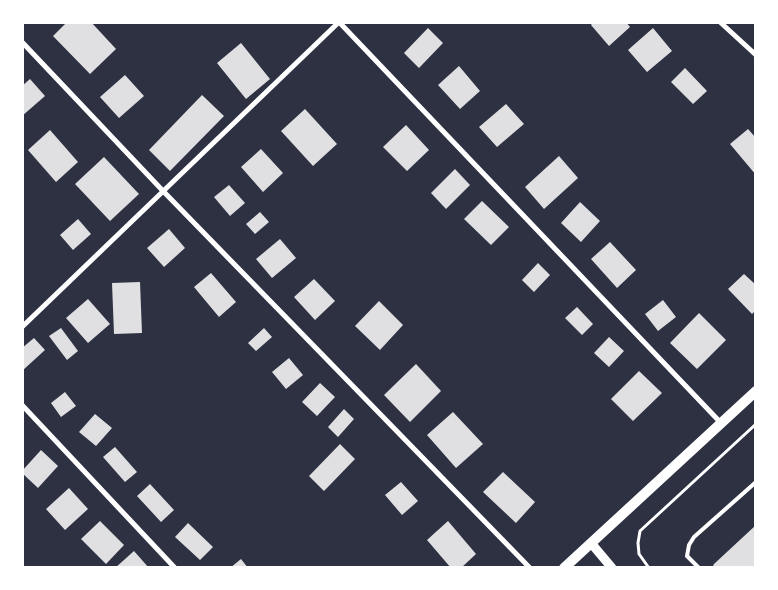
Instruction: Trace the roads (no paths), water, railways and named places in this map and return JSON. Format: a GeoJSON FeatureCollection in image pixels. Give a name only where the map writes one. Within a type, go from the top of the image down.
{"type":"FeatureCollection","features":[{"type":"Feature","properties":{"kind":"main road"},"geometry":{"type":"LineString","coordinates":[[564,568],[756,391]]}},
{"type":"Feature","properties":{"kind":"street"},"geometry":{"type":"LineString","coordinates":[[720,22],[756,55]]}},
{"type":"Feature","properties":{"kind":"street"},"geometry":{"type":"LineString","coordinates":[[22,327],[339,23],[722,423]]}},
{"type":"Feature","properties":{"kind":"street"},"geometry":{"type":"LineString","coordinates":[[22,42],[164,192],[530,568]]}},
{"type":"Feature","properties":{"kind":"street"},"geometry":{"type":"LineString","coordinates":[[22,405],[176,568]]}},
{"type":"Feature","properties":{"kind":"street"},"geometry":{"type":"LineString","coordinates":[[591,543],[612,568]]}},
{"type":"Feature","properties":{"kind":"lane"},"geometry":{"type":"LineString","coordinates":[[699,568],[687,556],[689,545],[694,537],[756,482]]}}]}
